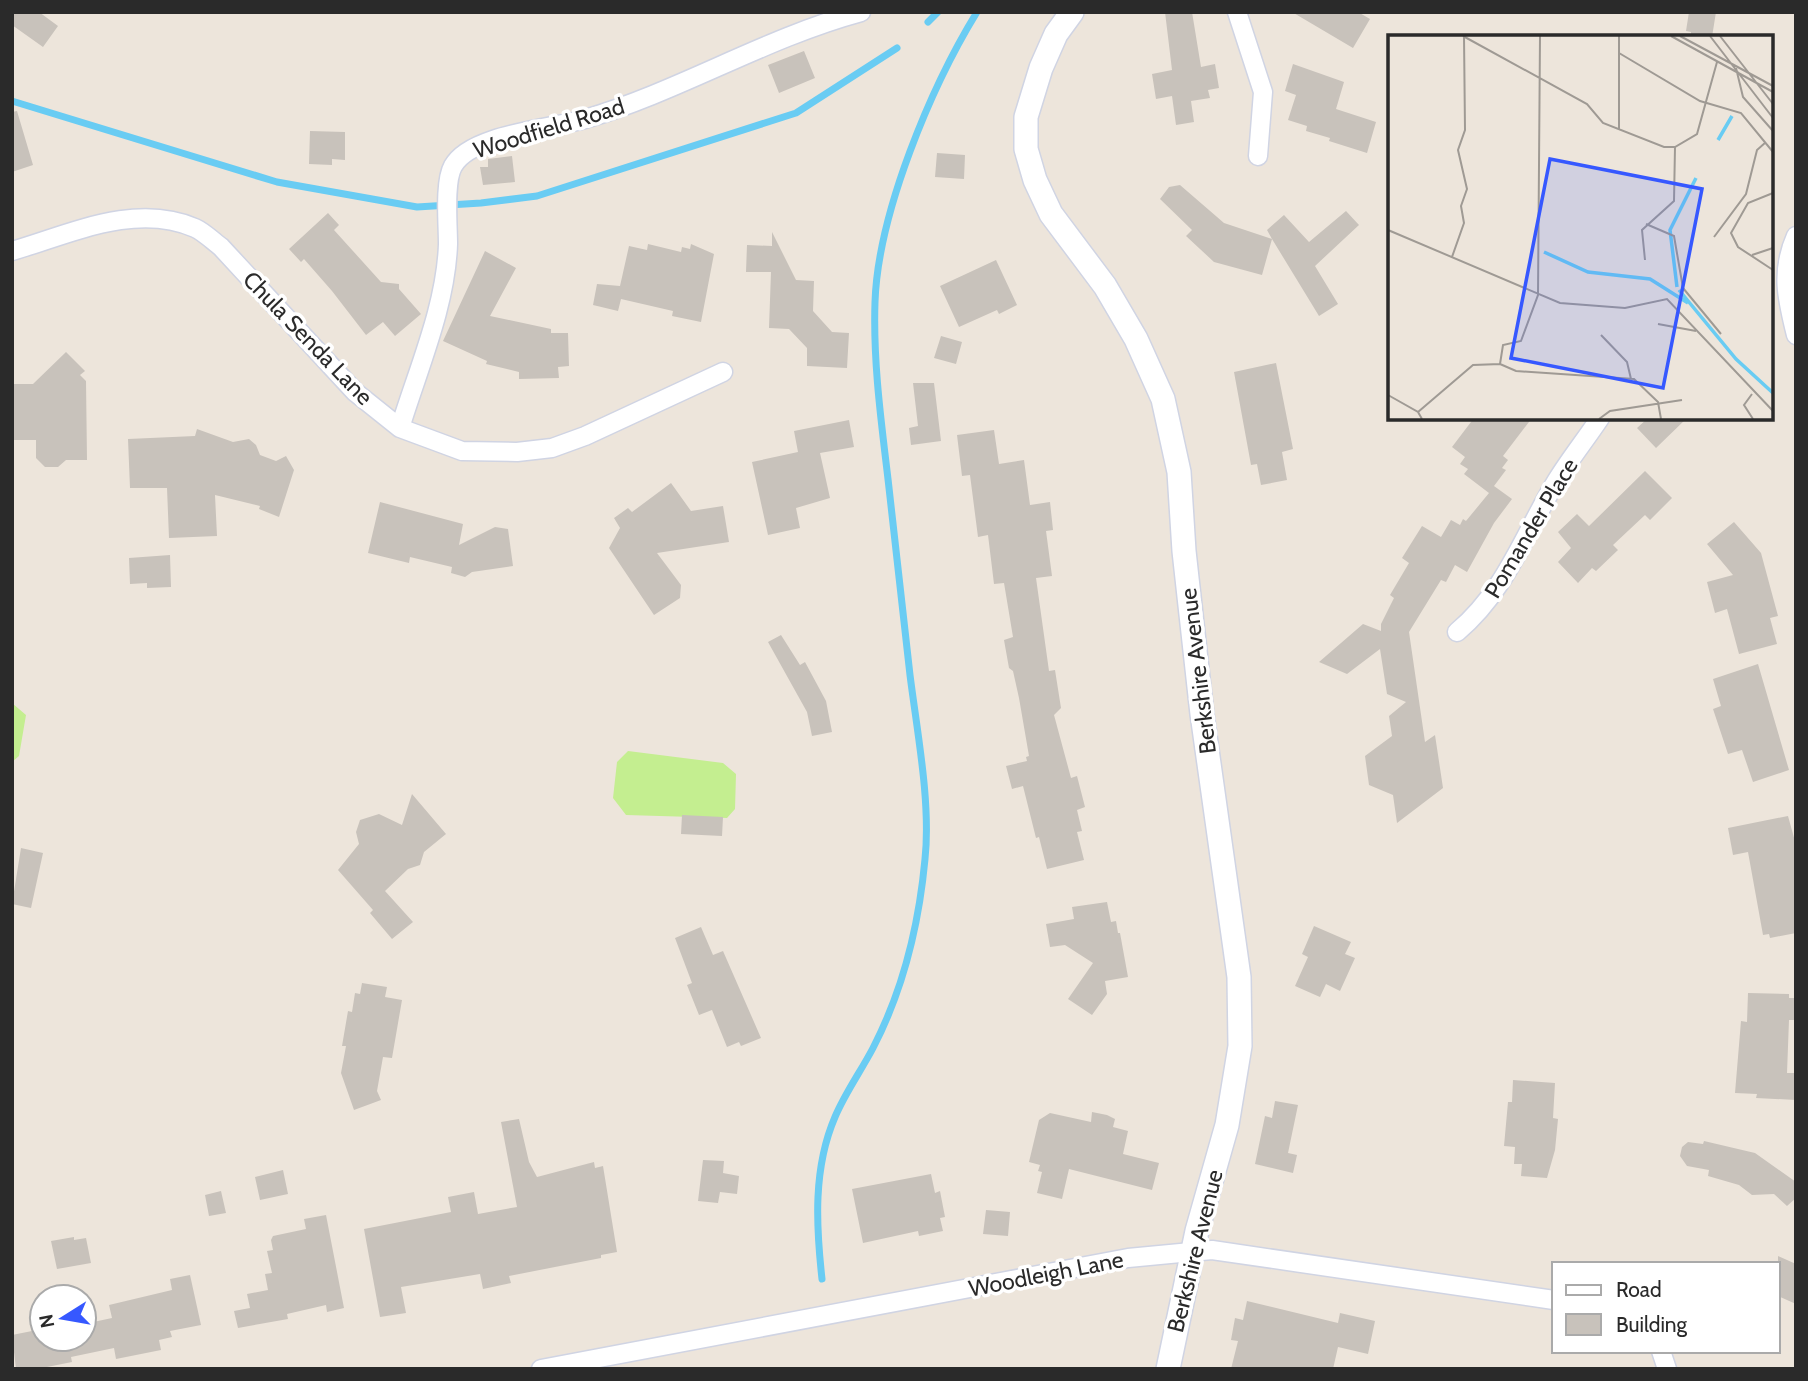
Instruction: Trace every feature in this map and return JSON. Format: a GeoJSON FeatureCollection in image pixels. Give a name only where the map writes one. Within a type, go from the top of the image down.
{"type":"FeatureCollection","features":[{"type":"Feature","properties":{"kind":"street","name":"Woodfield Road"},"geometry":{"type":"LineString","coordinates":[[400,428],[443,285],[451,168],[467,151],[478,145],[585,119],[667,90],[810,26],[861,12]]}},
{"type":"Feature","properties":{"kind":"street","name":"Berkshire Avenue"},"geometry":{"type":"LineString","coordinates":[[1072,12],[1056,34],[1041,68],[1026,117],[1026,149],[1035,180],[1051,214],[1105,286],[1136,339],[1163,399],[1179,472],[1184,551],[1202,714],[1239,977],[1240,1046],[1227,1125],[1192,1250],[1168,1369]]}},
{"type":"Feature","properties":{"kind":"street"},"geometry":{"type":"LineString","coordinates":[[1237,12],[1263,92],[1258,156]]}},
{"type":"Feature","properties":{"kind":"street","name":"Chula Senda Lane"},"geometry":{"type":"LineString","coordinates":[[12,251],[120,219],[155,218],[196,228],[221,247],[355,393],[400,428],[462,451],[517,452],[552,448],[585,436],[723,372]]}},
{"type":"Feature","properties":{"kind":"street"},"geometry":{"type":"LineString","coordinates":[[1796,236],[1778,300],[1796,335]]}},
{"type":"Feature","properties":{"kind":"street","name":"Pomander Place"},"geometry":{"type":"LineString","coordinates":[[1457,632],[1479,614],[1501,585],[1557,481],[1599,420]]}},
{"type":"Feature","properties":{"kind":"street","name":"Woodleigh Lane"},"geometry":{"type":"LineString","coordinates":[[541,1369],[1115,1261],[1192,1250],[1212,1250],[1552,1300]]}},
{"type":"Feature","properties":{"kind":"green space"},"geometry":{"type":"Polygon","coordinates":[[[12,703],[26,715],[19,756],[12,762],[12,703]]]}},
{"type":"Feature","properties":{"kind":"green space"},"geometry":{"type":"Polygon","coordinates":[[[628,751],[723,763],[736,774],[735,809],[727,818],[626,815],[613,798],[617,762],[628,751]]]}},
{"type":"Feature","properties":{"kind":"building"},"geometry":{"type":"Polygon","coordinates":[[[12,12],[39,12],[58,26],[43,47],[12,25],[12,12]]]}},
{"type":"Feature","properties":{"kind":"building"},"geometry":{"type":"Polygon","coordinates":[[[1165,12],[1192,12],[1201,67],[1215,64],[1219,88],[1208,90],[1210,98],[1191,101],[1194,122],[1176,125],[1172,96],[1156,99],[1152,74],[1172,70],[1165,12]]]}},
{"type":"Feature","properties":{"kind":"building"},"geometry":{"type":"Polygon","coordinates":[[[1292,12],[1358,12],[1370,19],[1353,48],[1292,12]]]}},
{"type":"Feature","properties":{"kind":"building"},"geometry":{"type":"Polygon","coordinates":[[[1689,12],[1716,12],[1712,35],[1691,35],[1691,32],[1686,31],[1689,12]]]}},
{"type":"Feature","properties":{"kind":"building"},"geometry":{"type":"Polygon","coordinates":[[[804,51],[815,78],[779,93],[768,65],[804,51]]]}},
{"type":"Feature","properties":{"kind":"building"},"geometry":{"type":"Polygon","coordinates":[[[1293,64],[1344,82],[1336,109],[1376,122],[1367,153],[1329,141],[1330,138],[1306,131],[1307,126],[1288,120],[1296,95],[1285,91],[1293,64]]]}},
{"type":"Feature","properties":{"kind":"building"},"geometry":{"type":"Polygon","coordinates":[[[17,111],[33,165],[12,172],[12,112],[17,111]]]}},
{"type":"Feature","properties":{"kind":"building"},"geometry":{"type":"Polygon","coordinates":[[[310,131],[345,132],[345,160],[332,159],[332,165],[309,164],[310,131]]]}},
{"type":"Feature","properties":{"kind":"building"},"geometry":{"type":"Polygon","coordinates":[[[937,153],[965,155],[964,179],[935,177],[937,153]]]}},
{"type":"Feature","properties":{"kind":"building"},"geometry":{"type":"Polygon","coordinates":[[[512,156],[515,182],[483,185],[480,167],[488,167],[488,159],[512,156]]]}},
{"type":"Feature","properties":{"kind":"building"},"geometry":{"type":"Polygon","coordinates":[[[1180,185],[1224,223],[1272,239],[1262,275],[1214,262],[1186,236],[1192,230],[1160,199],[1169,187],[1180,185]]]}},
{"type":"Feature","properties":{"kind":"building"},"geometry":{"type":"Polygon","coordinates":[[[1346,211],[1359,225],[1315,266],[1338,304],[1319,316],[1267,230],[1284,215],[1309,242],[1346,211]]]}},
{"type":"Feature","properties":{"kind":"building"},"geometry":{"type":"Polygon","coordinates":[[[328,213],[339,225],[334,230],[381,282],[399,284],[399,289],[421,314],[395,336],[383,322],[366,335],[304,259],[301,262],[289,249],[328,213]]]}},
{"type":"Feature","properties":{"kind":"building"},"geometry":{"type":"Polygon","coordinates":[[[772,232],[796,280],[814,281],[813,311],[832,332],[849,333],[847,368],[807,366],[807,348],[789,329],[769,328],[771,272],[746,272],[747,245],[772,246],[772,232]]]}},
{"type":"Feature","properties":{"kind":"building"},"geometry":{"type":"Polygon","coordinates":[[[648,244],[681,252],[682,247],[690,249],[691,244],[714,254],[701,322],[672,316],[673,311],[621,299],[618,311],[593,305],[597,284],[620,286],[629,246],[647,250],[648,244]]]}},
{"type":"Feature","properties":{"kind":"building"},"geometry":{"type":"Polygon","coordinates":[[[485,251],[516,268],[490,316],[551,329],[551,333],[568,333],[569,366],[558,367],[559,378],[519,379],[519,372],[486,364],[487,361],[443,341],[485,251]]]}},
{"type":"Feature","properties":{"kind":"building"},"geometry":{"type":"Polygon","coordinates":[[[996,260],[1017,305],[999,314],[997,310],[959,327],[940,286],[996,260]]]}},
{"type":"Feature","properties":{"kind":"building"},"geometry":{"type":"Polygon","coordinates":[[[941,336],[962,342],[956,364],[934,358],[941,336]]]}},
{"type":"Feature","properties":{"kind":"building"},"geometry":{"type":"Polygon","coordinates":[[[66,352],[85,371],[80,375],[86,381],[87,460],[66,460],[58,467],[45,467],[36,458],[36,440],[12,440],[12,384],[33,384],[66,352]]]}},
{"type":"Feature","properties":{"kind":"building"},"geometry":{"type":"Polygon","coordinates":[[[1276,363],[1293,449],[1282,452],[1287,480],[1261,485],[1257,464],[1251,465],[1234,372],[1276,363]]]}},
{"type":"Feature","properties":{"kind":"building"},"geometry":{"type":"Polygon","coordinates":[[[913,383],[934,383],[941,441],[911,445],[909,428],[918,426],[913,383]]]}},
{"type":"Feature","properties":{"kind":"building"},"geometry":{"type":"Polygon","coordinates":[[[849,420],[854,447],[820,453],[830,498],[796,508],[800,528],[768,535],[752,462],[798,452],[794,431],[849,420]]]}},
{"type":"Feature","properties":{"kind":"building"},"geometry":{"type":"Polygon","coordinates":[[[1472,420],[1530,420],[1503,456],[1508,460],[1502,468],[1506,470],[1494,486],[1512,499],[1494,523],[1467,572],[1455,565],[1446,582],[1441,580],[1409,632],[1425,742],[1435,735],[1443,788],[1397,823],[1393,795],[1369,785],[1365,756],[1392,736],[1389,716],[1406,702],[1387,694],[1380,649],[1347,674],[1319,662],[1363,624],[1381,631],[1381,624],[1394,598],[1390,595],[1409,563],[1402,558],[1422,526],[1441,537],[1451,520],[1460,525],[1463,519],[1466,521],[1489,493],[1464,474],[1468,469],[1460,464],[1465,457],[1452,447],[1472,420]]]}},
{"type":"Feature","properties":{"kind":"building"},"geometry":{"type":"Polygon","coordinates":[[[1646,420],[1685,420],[1656,448],[1637,428],[1646,420]]]}},
{"type":"Feature","properties":{"kind":"building"},"geometry":{"type":"Polygon","coordinates":[[[197,429],[233,442],[249,439],[256,445],[260,455],[276,461],[286,456],[294,470],[279,517],[259,509],[260,506],[215,495],[217,536],[169,538],[167,488],[130,488],[128,439],[195,436],[197,429]]]}},
{"type":"Feature","properties":{"kind":"building"},"geometry":{"type":"Polygon","coordinates":[[[994,430],[999,464],[1024,460],[1030,505],[1050,502],[1053,530],[1046,531],[1052,576],[1036,578],[1049,671],[1055,670],[1061,708],[1054,715],[1071,778],[1077,776],[1085,807],[1077,810],[1082,831],[1077,832],[1084,860],[1047,869],[1023,786],[1012,789],[1006,766],[1027,761],[1026,757],[1029,756],[1019,698],[1013,671],[1009,668],[1004,640],[1013,637],[1004,583],[994,584],[988,535],[978,537],[970,475],[962,476],[957,435],[994,430]]]}},
{"type":"Feature","properties":{"kind":"building"},"geometry":{"type":"Polygon","coordinates":[[[1645,471],[1672,498],[1650,520],[1645,515],[1613,545],[1618,550],[1596,571],[1592,568],[1578,583],[1558,562],[1571,548],[1558,532],[1577,514],[1589,526],[1645,471]]]}},
{"type":"Feature","properties":{"kind":"building"},"geometry":{"type":"Polygon","coordinates":[[[671,483],[691,511],[723,506],[729,542],[657,553],[681,585],[680,598],[654,615],[609,548],[620,528],[614,518],[628,508],[632,512],[671,483]]]}},
{"type":"Feature","properties":{"kind":"building"},"geometry":{"type":"Polygon","coordinates":[[[380,502],[463,524],[459,545],[495,527],[508,529],[513,566],[472,572],[465,577],[451,573],[452,567],[410,557],[409,563],[368,553],[380,502]]]}},
{"type":"Feature","properties":{"kind":"building"},"geometry":{"type":"Polygon","coordinates":[[[1734,522],[1761,553],[1778,616],[1770,618],[1777,644],[1739,654],[1727,609],[1715,613],[1707,582],[1733,575],[1707,544],[1734,522]]]}},
{"type":"Feature","properties":{"kind":"building"},"geometry":{"type":"Polygon","coordinates":[[[170,555],[171,587],[147,588],[147,583],[130,584],[129,558],[170,555]]]}},
{"type":"Feature","properties":{"kind":"building"},"geometry":{"type":"Polygon","coordinates":[[[781,635],[800,665],[805,662],[826,701],[832,732],[812,736],[807,712],[768,642],[781,635]]]}},
{"type":"Feature","properties":{"kind":"building"},"geometry":{"type":"Polygon","coordinates":[[[1758,664],[1789,770],[1753,782],[1742,750],[1728,754],[1713,709],[1721,706],[1713,679],[1758,664]]]}},
{"type":"Feature","properties":{"kind":"building"},"geometry":{"type":"Polygon","coordinates":[[[412,794],[446,834],[424,852],[420,865],[408,869],[385,891],[413,922],[392,939],[370,913],[373,910],[338,870],[359,844],[356,832],[360,820],[379,814],[402,825],[412,794]]]}},
{"type":"Feature","properties":{"kind":"building"},"geometry":{"type":"Polygon","coordinates":[[[682,815],[723,817],[722,836],[681,834],[682,815]]]}},
{"type":"Feature","properties":{"kind":"building"},"geometry":{"type":"Polygon","coordinates":[[[1788,816],[1796,845],[1796,933],[1770,938],[1769,934],[1763,935],[1748,852],[1733,855],[1728,828],[1788,816]]]}},
{"type":"Feature","properties":{"kind":"building"},"geometry":{"type":"Polygon","coordinates":[[[21,848],[43,853],[31,908],[12,904],[21,848]]]}},
{"type":"Feature","properties":{"kind":"building"},"geometry":{"type":"Polygon","coordinates":[[[1107,902],[1111,922],[1116,921],[1120,933],[1128,977],[1105,981],[1107,994],[1092,1015],[1068,999],[1093,963],[1065,945],[1050,947],[1046,924],[1074,919],[1072,907],[1107,902]]]}},
{"type":"Feature","properties":{"kind":"building"},"geometry":{"type":"Polygon","coordinates":[[[1314,926],[1351,942],[1345,954],[1355,958],[1340,991],[1326,984],[1320,997],[1295,986],[1308,957],[1302,954],[1314,926]]]}},
{"type":"Feature","properties":{"kind":"building"},"geometry":{"type":"Polygon","coordinates":[[[701,927],[713,955],[723,951],[761,1038],[741,1046],[739,1042],[727,1047],[712,1010],[699,1015],[687,985],[692,983],[675,938],[701,927]]]}},
{"type":"Feature","properties":{"kind":"building"},"geometry":{"type":"Polygon","coordinates":[[[362,983],[387,987],[385,997],[402,1000],[392,1058],[383,1057],[377,1091],[381,1100],[354,1110],[341,1073],[346,1046],[342,1046],[348,1011],[352,1012],[355,993],[360,994],[362,983]]]}},
{"type":"Feature","properties":{"kind":"building"},"geometry":{"type":"Polygon","coordinates":[[[1748,993],[1789,994],[1789,998],[1796,998],[1796,1020],[1789,1020],[1787,1073],[1796,1073],[1796,1100],[1756,1098],[1757,1094],[1735,1093],[1741,1021],[1747,1022],[1748,993]]]}},
{"type":"Feature","properties":{"kind":"building"},"geometry":{"type":"Polygon","coordinates":[[[1513,1080],[1555,1083],[1553,1118],[1558,1119],[1555,1150],[1547,1178],[1521,1176],[1522,1164],[1514,1164],[1515,1147],[1504,1146],[1513,1080]]]}},
{"type":"Feature","properties":{"kind":"building"},"geometry":{"type":"Polygon","coordinates":[[[1275,1101],[1298,1105],[1288,1153],[1297,1155],[1293,1173],[1255,1164],[1265,1116],[1272,1118],[1275,1101]]]}},
{"type":"Feature","properties":{"kind":"building"},"geometry":{"type":"Polygon","coordinates":[[[1092,1112],[1115,1119],[1113,1127],[1128,1131],[1123,1154],[1159,1163],[1152,1190],[1069,1169],[1062,1199],[1037,1193],[1042,1172],[1038,1171],[1040,1165],[1029,1162],[1039,1120],[1050,1113],[1091,1122],[1092,1112]]]}},
{"type":"Feature","properties":{"kind":"building"},"geometry":{"type":"Polygon","coordinates":[[[519,1119],[529,1162],[537,1177],[594,1162],[595,1168],[603,1166],[617,1252],[601,1255],[601,1258],[509,1276],[511,1283],[483,1289],[480,1274],[401,1287],[406,1313],[380,1317],[364,1229],[451,1212],[448,1197],[474,1192],[478,1214],[517,1207],[501,1122],[519,1119]]]}},
{"type":"Feature","properties":{"kind":"building"},"geometry":{"type":"Polygon","coordinates":[[[1704,1141],[1755,1153],[1796,1182],[1796,1198],[1787,1206],[1774,1194],[1752,1195],[1739,1185],[1708,1176],[1709,1170],[1687,1166],[1680,1156],[1682,1147],[1688,1142],[1703,1144],[1704,1141]]]}},
{"type":"Feature","properties":{"kind":"building"},"geometry":{"type":"Polygon","coordinates":[[[703,1160],[724,1161],[723,1173],[739,1176],[737,1194],[720,1192],[718,1203],[698,1201],[703,1160]]]}},
{"type":"Feature","properties":{"kind":"building"},"geometry":{"type":"Polygon","coordinates":[[[283,1170],[288,1194],[260,1200],[255,1177],[283,1170]]]}},
{"type":"Feature","properties":{"kind":"building"},"geometry":{"type":"Polygon","coordinates":[[[931,1174],[935,1193],[940,1191],[945,1217],[940,1218],[943,1231],[919,1236],[918,1231],[863,1243],[852,1189],[931,1174]]]}},
{"type":"Feature","properties":{"kind":"building"},"geometry":{"type":"Polygon","coordinates":[[[221,1191],[226,1213],[209,1216],[205,1195],[221,1191]]]}},
{"type":"Feature","properties":{"kind":"building"},"geometry":{"type":"Polygon","coordinates":[[[986,1210],[1010,1212],[1008,1236],[983,1234],[986,1210]]]}},
{"type":"Feature","properties":{"kind":"building"},"geometry":{"type":"Polygon","coordinates":[[[326,1215],[344,1308],[327,1312],[326,1305],[287,1314],[288,1319],[238,1328],[234,1311],[250,1308],[247,1294],[268,1290],[265,1274],[272,1273],[267,1251],[273,1250],[273,1236],[306,1229],[304,1219],[326,1215]]]}},
{"type":"Feature","properties":{"kind":"building"},"geometry":{"type":"Polygon","coordinates":[[[74,1237],[74,1240],[86,1238],[91,1263],[57,1269],[51,1241],[74,1237]]]}},
{"type":"Feature","properties":{"kind":"building"},"geometry":{"type":"Polygon","coordinates":[[[1778,1256],[1796,1264],[1796,1304],[1780,1297],[1778,1256]]]}},
{"type":"Feature","properties":{"kind":"building"},"geometry":{"type":"Polygon","coordinates":[[[190,1275],[201,1325],[170,1331],[172,1337],[159,1340],[161,1350],[116,1359],[114,1348],[98,1351],[98,1321],[112,1318],[109,1305],[172,1290],[170,1279],[190,1275]]]}},
{"type":"Feature","properties":{"kind":"building"},"geometry":{"type":"Polygon","coordinates":[[[1247,1301],[1338,1323],[1340,1313],[1375,1321],[1368,1354],[1338,1347],[1333,1369],[1231,1369],[1238,1341],[1231,1340],[1235,1318],[1243,1320],[1247,1301]]]}},
{"type":"Feature","properties":{"kind":"building"},"geometry":{"type":"Polygon","coordinates":[[[28,1332],[28,1353],[90,1353],[71,1357],[72,1362],[37,1369],[16,1369],[12,1335],[28,1332]]]}},
{"type":"Feature","properties":{"kind":"waterway"},"geometry":{"type":"LineString","coordinates":[[928,22],[938,12]]}},
{"type":"Feature","properties":{"kind":"waterway"},"geometry":{"type":"LineString","coordinates":[[822,1279],[818,1197],[823,1156],[835,1117],[884,1026],[901,980],[919,908],[925,859],[926,814],[922,767],[878,391],[875,346],[878,267],[896,191],[925,113],[977,12]]}},
{"type":"Feature","properties":{"kind":"waterway"},"geometry":{"type":"LineString","coordinates":[[12,101],[277,182],[417,207],[537,196],[796,113],[897,48]]}}]}
